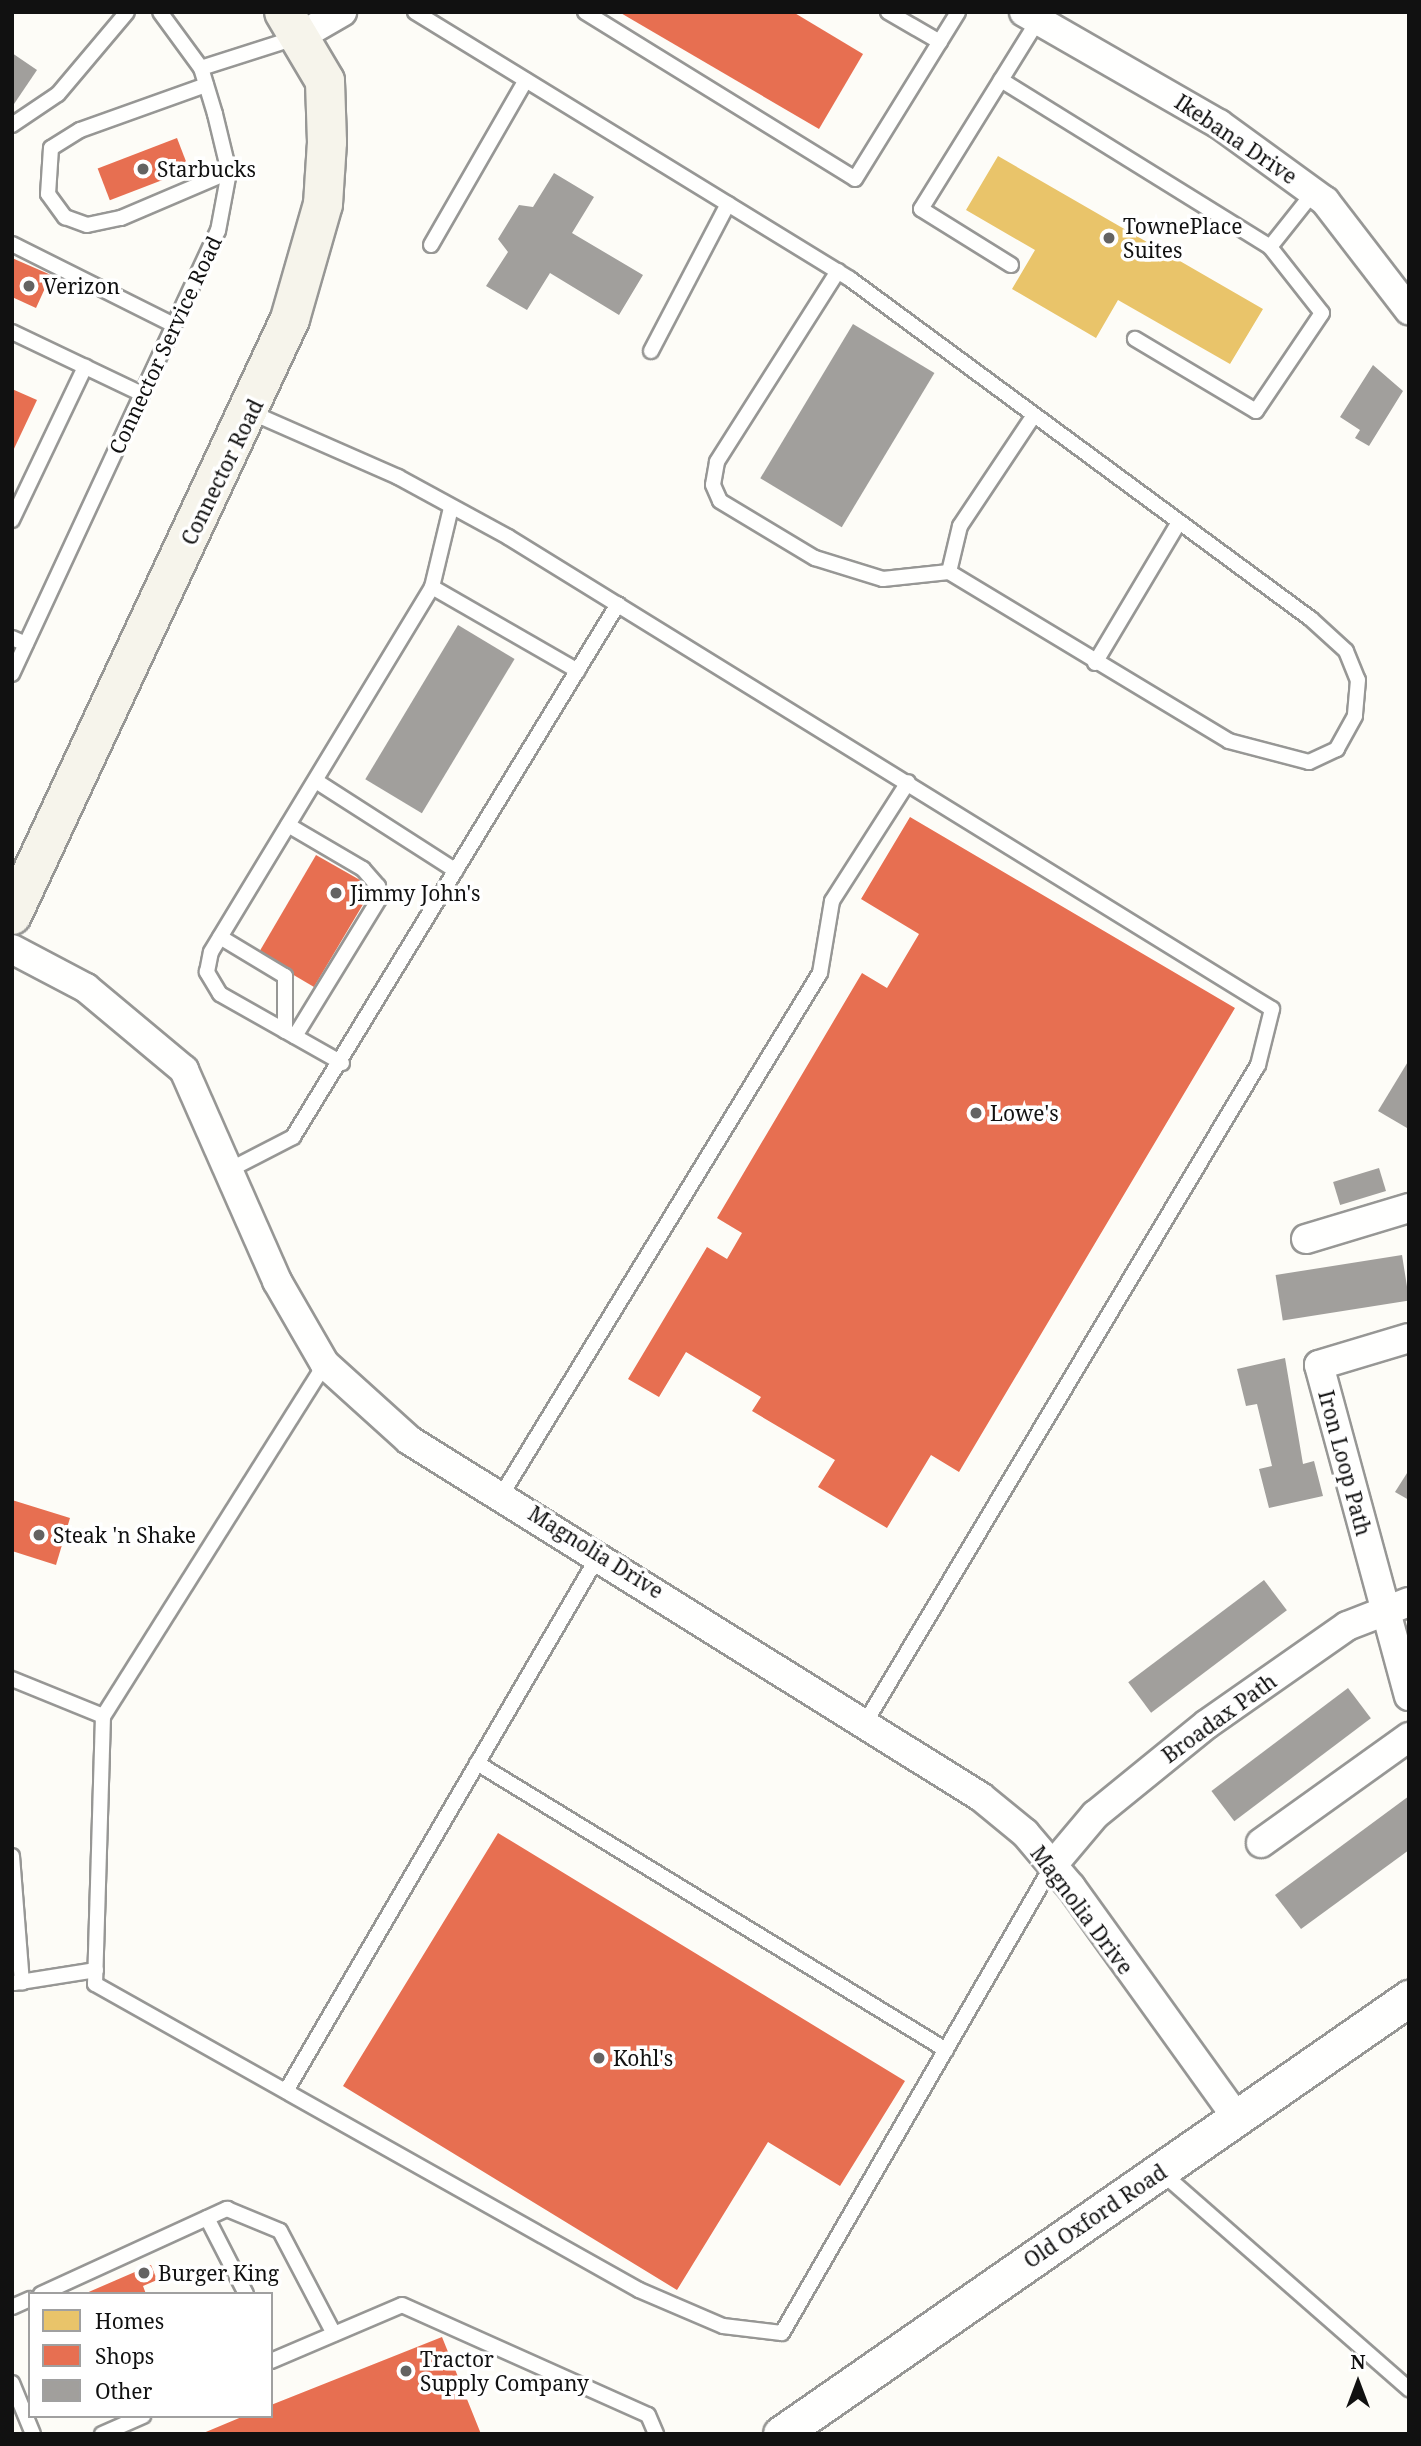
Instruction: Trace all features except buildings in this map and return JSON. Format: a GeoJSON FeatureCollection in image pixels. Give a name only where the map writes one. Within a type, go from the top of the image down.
{"type":"FeatureCollection","features":[{"type":"Feature","properties":{"kind":"main road","name":"Connector Road"},"geometry":{"type":"LineString","coordinates":[[12,915],[250,412],[290,319],[323,204],[325,81],[291,24]]}},
{"type":"Feature","properties":{"kind":"street"},"geometry":{"type":"LineString","coordinates":[[291,24],[342,12]]}},
{"type":"Feature","properties":{"kind":"street","name":"Ikebana Drive"},"geometry":{"type":"LineString","coordinates":[[1031,16],[1219,124],[1313,193],[1349,226],[1409,310]]}},
{"type":"Feature","properties":{"kind":"street","name":"Magnolia Drive"},"geometry":{"type":"LineString","coordinates":[[12,949],[86,988],[184,1070],[231,1169],[277,1281],[325,1364],[409,1440],[502,1494],[981,1797],[1052,1866],[1237,2118]]}},
{"type":"Feature","properties":{"kind":"street"},"geometry":{"type":"LineString","coordinates":[[1307,1239],[1409,1208]]}},
{"type":"Feature","properties":{"kind":"street","name":"Iron Loop Path"},"geometry":{"type":"LineString","coordinates":[[1396,1606],[1319,1365],[1409,1338]]}},
{"type":"Feature","properties":{"kind":"street"},"geometry":{"type":"LineString","coordinates":[[1396,1606],[1409,1696]]}},
{"type":"Feature","properties":{"kind":"street","name":"Broadax Path"},"geometry":{"type":"LineString","coordinates":[[1052,1866],[1095,1815],[1188,1740],[1347,1626],[1396,1606]]}},
{"type":"Feature","properties":{"kind":"street"},"geometry":{"type":"LineString","coordinates":[[1261,1843],[1409,1737]]}},
{"type":"Feature","properties":{"kind":"street","name":"Old Oxford Road"},"geometry":{"type":"LineString","coordinates":[[781,2434],[1409,1998]]}},
{"type":"Feature","properties":{"kind":"lane"},"geometry":{"type":"LineString","coordinates":[[12,125],[58,94],[127,12]]}},
{"type":"Feature","properties":{"kind":"lane","name":"Connector Service Road"},"geometry":{"type":"LineString","coordinates":[[12,674],[19,641],[142,394],[218,231],[229,173],[206,85],[201,68],[160,12]]}},
{"type":"Feature","properties":{"kind":"lane"},"geometry":{"type":"LineString","coordinates":[[415,12],[838,271],[1179,522],[1346,651],[1358,680],[1355,716],[1337,749],[1309,762],[1229,741],[1095,663],[949,572],[883,579],[815,558],[720,501],[713,485],[717,462],[838,271]]}},
{"type":"Feature","properties":{"kind":"lane"},"geometry":{"type":"LineString","coordinates":[[585,12],[855,180],[958,12]]}},
{"type":"Feature","properties":{"kind":"lane"},"geometry":{"type":"LineString","coordinates":[[888,12],[940,42]]}},
{"type":"Feature","properties":{"kind":"lane"},"geometry":{"type":"LineString","coordinates":[[1011,265],[921,209],[1001,80],[1031,16]]}},
{"type":"Feature","properties":{"kind":"lane"},"geometry":{"type":"LineString","coordinates":[[201,68],[291,24]]}},
{"type":"Feature","properties":{"kind":"lane"},"geometry":{"type":"LineString","coordinates":[[431,245],[526,80]]}},
{"type":"Feature","properties":{"kind":"lane"},"geometry":{"type":"LineString","coordinates":[[1001,80],[1269,247],[1322,313],[1256,411],[1135,339]]}},
{"type":"Feature","properties":{"kind":"lane"},"geometry":{"type":"LineString","coordinates":[[206,85],[80,130],[51,148],[45,173],[48,194],[65,217],[87,226],[121,218],[229,173]]}},
{"type":"Feature","properties":{"kind":"lane"},"geometry":{"type":"LineString","coordinates":[[1269,247],[1313,193]]}},
{"type":"Feature","properties":{"kind":"lane"},"geometry":{"type":"LineString","coordinates":[[651,351],[728,204]]}},
{"type":"Feature","properties":{"kind":"lane"},"geometry":{"type":"LineString","coordinates":[[12,244],[174,325]]}},
{"type":"Feature","properties":{"kind":"lane"},"geometry":{"type":"LineString","coordinates":[[12,332],[142,394]]}},
{"type":"Feature","properties":{"kind":"lane"},"geometry":{"type":"LineString","coordinates":[[12,520],[85,367]]}},
{"type":"Feature","properties":{"kind":"lane"},"geometry":{"type":"LineString","coordinates":[[250,412],[451,508],[618,604],[1272,1009],[1258,1065],[866,1723]]}},
{"type":"Feature","properties":{"kind":"lane"},"geometry":{"type":"LineString","coordinates":[[949,572],[960,526],[1034,415]]}},
{"type":"Feature","properties":{"kind":"lane"},"geometry":{"type":"LineString","coordinates":[[342,1063],[220,993],[207,972],[220,937],[432,587],[451,508]]}},
{"type":"Feature","properties":{"kind":"lane"},"geometry":{"type":"LineString","coordinates":[[1095,663],[1179,522]]}},
{"type":"Feature","properties":{"kind":"lane"},"geometry":{"type":"LineString","coordinates":[[432,587],[578,671]]}},
{"type":"Feature","properties":{"kind":"lane"},"geometry":{"type":"LineString","coordinates":[[231,1169],[293,1137],[342,1063],[618,604]]}},
{"type":"Feature","properties":{"kind":"lane"},"geometry":{"type":"LineString","coordinates":[[316,781],[456,871]]}},
{"type":"Feature","properties":{"kind":"lane"},"geometry":{"type":"LineString","coordinates":[[502,1494],[820,973],[832,901],[908,782]]}},
{"type":"Feature","properties":{"kind":"lane"},"geometry":{"type":"LineString","coordinates":[[288,825],[363,869],[378,886],[379,899],[290,1034]]}},
{"type":"Feature","properties":{"kind":"lane"},"geometry":{"type":"LineString","coordinates":[[220,937],[285,976],[290,1034]]}},
{"type":"Feature","properties":{"kind":"lane"},"geometry":{"type":"LineString","coordinates":[[325,1364],[103,1716],[95,1984],[639,2290],[723,2326],[782,2333],[1052,1866]]}},
{"type":"Feature","properties":{"kind":"lane"},"geometry":{"type":"LineString","coordinates":[[286,2091],[599,1555]]}},
{"type":"Feature","properties":{"kind":"lane"},"geometry":{"type":"LineString","coordinates":[[12,1679],[103,1716]]}},
{"type":"Feature","properties":{"kind":"lane"},"geometry":{"type":"LineString","coordinates":[[477,1763],[946,2050]]}},
{"type":"Feature","properties":{"kind":"lane"},"geometry":{"type":"LineString","coordinates":[[12,1856],[17,1983],[96,1970]]}},
{"type":"Feature","properties":{"kind":"lane"},"geometry":{"type":"LineString","coordinates":[[1160,2171],[1409,2389]]}},
{"type":"Feature","properties":{"kind":"lane"},"geometry":{"type":"LineString","coordinates":[[45,2292],[227,2209],[280,2231],[334,2334]]}},
{"type":"Feature","properties":{"kind":"lane"},"geometry":{"type":"LineString","coordinates":[[207,2218],[245,2292]]}},
{"type":"Feature","properties":{"kind":"lane"},"geometry":{"type":"LineString","coordinates":[[12,2307],[28,2300]]}},
{"type":"Feature","properties":{"kind":"lane"},"geometry":{"type":"LineString","coordinates":[[273,2360],[402,2305],[648,2415],[656,2434]]}},
{"type":"Feature","properties":{"kind":"lane"},"geometry":{"type":"LineString","coordinates":[[12,2383],[27,2412]]}},
{"type":"Feature","properties":{"kind":"lane"},"geometry":{"type":"LineString","coordinates":[[102,2434],[120,2430],[140,2418]]}},
{"type":"Feature","properties":{"kind":"place","name":"Starbucks"},"geometry":{"type":"Point","coordinates":[143,169]}},
{"type":"Feature","properties":{"kind":"place","name":"TownePlace Suites"},"geometry":{"type":"Point","coordinates":[1109,238]}},
{"type":"Feature","properties":{"kind":"place","name":"Verizon"},"geometry":{"type":"Point","coordinates":[29,286]}},
{"type":"Feature","properties":{"kind":"place","name":"Jimmy John's"},"geometry":{"type":"Point","coordinates":[336,893]}},
{"type":"Feature","properties":{"kind":"place","name":"Lowe's"},"geometry":{"type":"Point","coordinates":[976,1113]}},
{"type":"Feature","properties":{"kind":"place","name":"Steak 'n Shake"},"geometry":{"type":"Point","coordinates":[39,1535]}},
{"type":"Feature","properties":{"kind":"place","name":"Kohl's"},"geometry":{"type":"Point","coordinates":[599,2058]}},
{"type":"Feature","properties":{"kind":"place","name":"Burger King"},"geometry":{"type":"Point","coordinates":[144,2273]}},
{"type":"Feature","properties":{"kind":"place","name":"Tractor Supply Company"},"geometry":{"type":"Point","coordinates":[406,2371]}}]}
